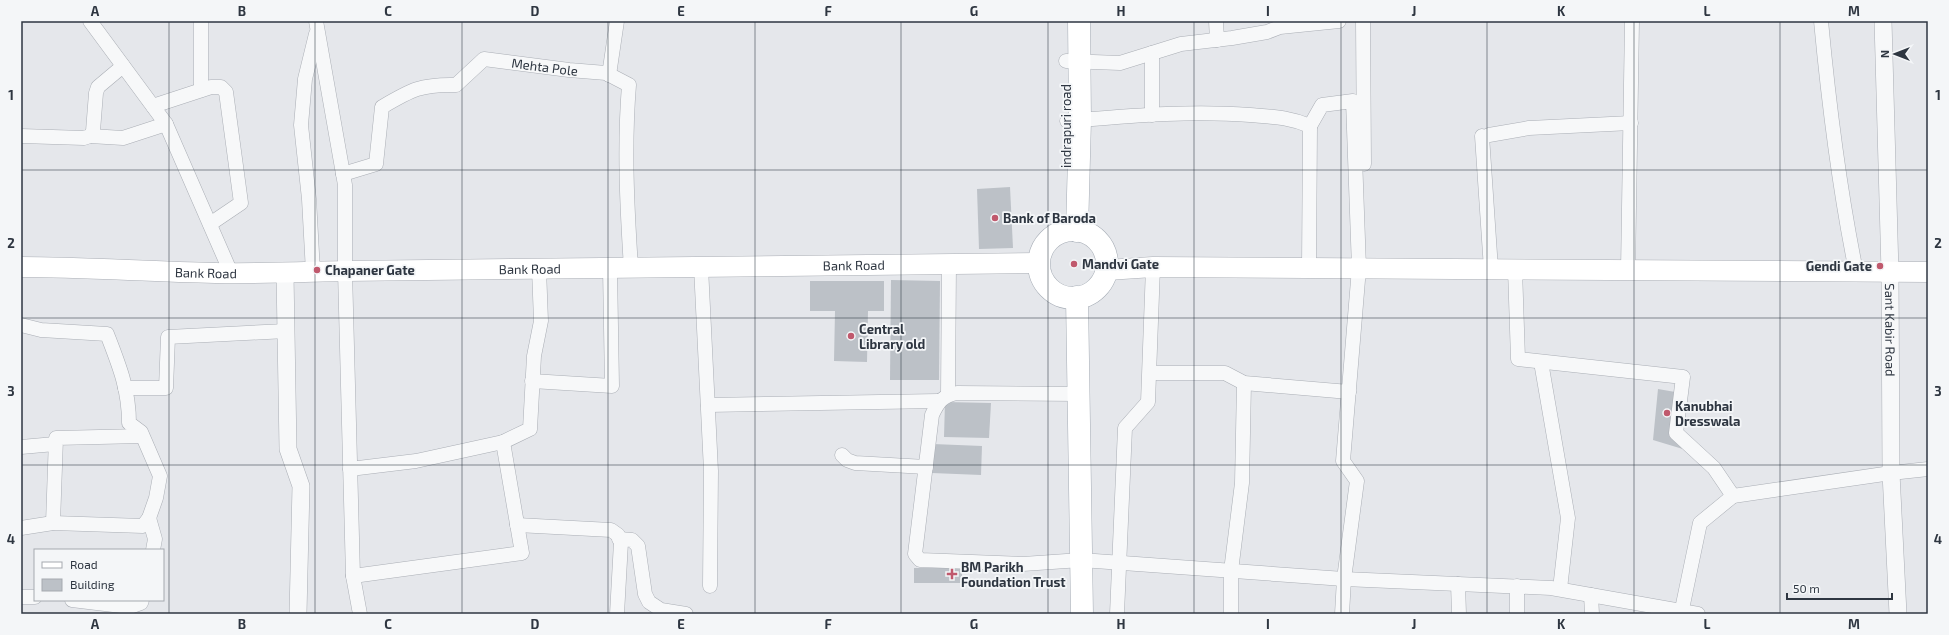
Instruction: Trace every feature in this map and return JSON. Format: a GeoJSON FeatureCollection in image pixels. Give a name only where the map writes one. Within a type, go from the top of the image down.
{"type":"FeatureCollection","features":[{"type":"Feature","properties":{"kind":"main road","name":"indrapuri road"},"geometry":{"type":"LineString","coordinates":[[1066,21],[1073,61],[1071,231]]}},
{"type":"Feature","properties":{"kind":"main road"},"geometry":{"type":"LineString","coordinates":[[1073,61],[1080,21]]}},
{"type":"Feature","properties":{"kind":"main road"},"geometry":{"type":"LineString","coordinates":[[1086,231],[1101,242],[1106,250],[1106,278],[1100,287],[1092,293],[1073,299],[1062,297],[1052,292],[1045,283],[1040,274],[1039,263],[1041,252],[1047,242],[1058,232],[1086,231]]}},
{"type":"Feature","properties":{"kind":"main road","name":"Bank Road"},"geometry":{"type":"LineString","coordinates":[[21,267],[84,267],[285,274],[345,271],[1039,263]]}},
{"type":"Feature","properties":{"kind":"main road"},"geometry":{"type":"LineString","coordinates":[[1107,270],[1153,267],[1928,272]]}},
{"type":"Feature","properties":{"kind":"main road"},"geometry":{"type":"LineString","coordinates":[[1077,297],[1082,614]]}},
{"type":"Feature","properties":{"kind":"street"},"geometry":{"type":"LineString","coordinates":[[90,21],[166,124],[231,273]]}},
{"type":"Feature","properties":{"kind":"street"},"geometry":{"type":"LineString","coordinates":[[201,21],[201,90]]}},
{"type":"Feature","properties":{"kind":"street"},"geometry":{"type":"LineString","coordinates":[[609,75],[617,21]]}},
{"type":"Feature","properties":{"kind":"street"},"geometry":{"type":"LineString","coordinates":[[1216,21],[1217,40]]}},
{"type":"Feature","properties":{"kind":"street"},"geometry":{"type":"LineString","coordinates":[[1073,61],[1120,63],[1181,44],[1267,32],[1280,27],[1339,21]]}},
{"type":"Feature","properties":{"kind":"street"},"geometry":{"type":"LineString","coordinates":[[1342,614],[1344,579],[1357,481],[1343,461],[1362,268],[1363,21]]}},
{"type":"Feature","properties":{"kind":"street"},"geometry":{"type":"LineString","coordinates":[[1628,270],[1632,21]]}},
{"type":"Feature","properties":{"kind":"street"},"geometry":{"type":"LineString","coordinates":[[1821,21],[1830,123],[1841,197],[1856,271]]}},
{"type":"Feature","properties":{"kind":"street","name":"Sant Kabir Road"},"geometry":{"type":"LineString","coordinates":[[1883,21],[1890,272],[1892,472],[1898,614]]}},
{"type":"Feature","properties":{"kind":"street"},"geometry":{"type":"LineString","coordinates":[[317,26],[345,185],[345,271],[353,576],[360,614]]}},
{"type":"Feature","properties":{"kind":"street"},"geometry":{"type":"LineString","coordinates":[[313,272],[309,199],[301,125],[305,79],[317,26]]}},
{"type":"Feature","properties":{"kind":"street"},"geometry":{"type":"LineString","coordinates":[[1152,53],[1152,114]]}},
{"type":"Feature","properties":{"kind":"street","name":"Mehta Pole"},"geometry":{"type":"LineString","coordinates":[[343,174],[376,164],[382,107],[411,90],[433,85],[456,85],[484,59],[569,70],[606,73],[629,86],[625,132],[631,268]]}},
{"type":"Feature","properties":{"kind":"street"},"geometry":{"type":"LineString","coordinates":[[90,136],[93,131],[98,87],[124,66]]}},
{"type":"Feature","properties":{"kind":"street"},"geometry":{"type":"LineString","coordinates":[[153,106],[211,87],[221,87],[226,92],[241,203],[238,207],[210,224]]}},
{"type":"Feature","properties":{"kind":"street"},"geometry":{"type":"LineString","coordinates":[[1309,268],[1310,126],[1322,105],[1353,101],[1362,268]]}},
{"type":"Feature","properties":{"kind":"street"},"geometry":{"type":"LineString","coordinates":[[1073,121],[1152,114],[1226,113],[1291,119],[1310,126]]}},
{"type":"Feature","properties":{"kind":"street"},"geometry":{"type":"LineString","coordinates":[[1491,269],[1486,135],[1529,128],[1631,123]]}},
{"type":"Feature","properties":{"kind":"street"},"geometry":{"type":"LineString","coordinates":[[21,136],[84,138],[90,136],[123,138],[166,124]]}},
{"type":"Feature","properties":{"kind":"street"},"geometry":{"type":"LineString","coordinates":[[949,264],[943,398],[932,415],[915,554],[920,560],[1023,564],[1081,560],[1344,579],[1517,586],[1560,589],[1698,614]]}},
{"type":"Feature","properties":{"kind":"street"},"geometry":{"type":"LineString","coordinates":[[701,267],[711,471],[710,586]]}},
{"type":"Feature","properties":{"kind":"street"},"geometry":{"type":"LineString","coordinates":[[1117,614],[1125,428],[1148,402],[1153,267]]}},
{"type":"Feature","properties":{"kind":"street"},"geometry":{"type":"LineString","coordinates":[[532,381],[612,386],[610,268]]}},
{"type":"Feature","properties":{"kind":"street"},"geometry":{"type":"LineString","coordinates":[[350,469],[416,461],[503,442],[530,429],[534,356],[541,321],[538,269]]}},
{"type":"Feature","properties":{"kind":"street"},"geometry":{"type":"LineString","coordinates":[[1515,269],[1518,359],[1683,377],[1676,433],[1714,468],[1733,496]]}},
{"type":"Feature","properties":{"kind":"street"},"geometry":{"type":"LineString","coordinates":[[285,274],[288,449],[301,486],[298,614]]}},
{"type":"Feature","properties":{"kind":"street"},"geometry":{"type":"LineString","coordinates":[[21,326],[41,330],[107,334],[123,376],[129,408],[129,423],[140,432],[160,476],[156,498],[149,518],[143,526],[53,523],[21,528]]}},
{"type":"Feature","properties":{"kind":"street"},"geometry":{"type":"LineString","coordinates":[[125,388],[166,388],[168,337],[286,331]]}},
{"type":"Feature","properties":{"kind":"street"},"geometry":{"type":"LineString","coordinates":[[1542,362],[1568,518],[1560,589]]}},
{"type":"Feature","properties":{"kind":"street"},"geometry":{"type":"LineString","coordinates":[[1150,373],[1224,373],[1244,382],[1349,392]]}},
{"type":"Feature","properties":{"kind":"street"},"geometry":{"type":"LineString","coordinates":[[1231,614],[1231,571],[1242,483],[1244,382]]}},
{"type":"Feature","properties":{"kind":"street"},"geometry":{"type":"LineString","coordinates":[[708,405],[943,398],[957,392],[1079,394]]}},
{"type":"Feature","properties":{"kind":"street"},"geometry":{"type":"LineString","coordinates":[[53,523],[56,438],[142,436]]}},
{"type":"Feature","properties":{"kind":"street"},"geometry":{"type":"LineString","coordinates":[[353,576],[522,553],[503,442]]}},
{"type":"Feature","properties":{"kind":"street"},"geometry":{"type":"LineString","coordinates":[[21,446],[55,444]]}},
{"type":"Feature","properties":{"kind":"street"},"geometry":{"type":"LineString","coordinates":[[842,455],[847,460],[855,463],[926,467]]}},
{"type":"Feature","properties":{"kind":"street"},"geometry":{"type":"LineString","coordinates":[[1681,612],[1700,523],[1733,496],[1892,472],[1928,469]]}},
{"type":"Feature","properties":{"kind":"street"},"geometry":{"type":"LineString","coordinates":[[149,518],[155,539],[153,549]]}},
{"type":"Feature","properties":{"kind":"street"},"geometry":{"type":"LineString","coordinates":[[517,525],[610,530],[618,535],[617,614]]}},
{"type":"Feature","properties":{"kind":"street"},"geometry":{"type":"LineString","coordinates":[[619,539],[632,540],[638,546],[645,594],[649,602],[661,610],[686,614]]}},
{"type":"Feature","properties":{"kind":"street"},"geometry":{"type":"LineString","coordinates":[[1458,584],[1459,614]]}},
{"type":"Feature","properties":{"kind":"street"},"geometry":{"type":"LineString","coordinates":[[1517,586],[1517,614]]}},
{"type":"Feature","properties":{"kind":"street"},"geometry":{"type":"LineString","coordinates":[[1591,595],[1592,614]]}},
{"type":"Feature","properties":{"kind":"street"},"geometry":{"type":"LineString","coordinates":[[21,596],[34,597]]}},
{"type":"Feature","properties":{"kind":"street"},"geometry":{"type":"LineString","coordinates":[[80,601],[130,607],[141,606]]}},
{"type":"Feature","properties":{"kind":"building","name":"Bank of Baroda"},"geometry":{"type":"Polygon","coordinates":[[[1010,187],[1013,248],[979,249],[977,189],[1010,187]]]}},
{"type":"Feature","properties":{"kind":"building"},"geometry":{"type":"Polygon","coordinates":[[[891,280],[940,281],[939,380],[890,380],[891,280]]]}},
{"type":"Feature","properties":{"kind":"building","name":"Central Library old"},"geometry":{"type":"Polygon","coordinates":[[[810,281],[884,281],[884,311],[868,311],[867,362],[834,361],[835,311],[810,311],[810,281]]]}},
{"type":"Feature","properties":{"kind":"building","name":"Kanubhai Dresswala"},"geometry":{"type":"Polygon","coordinates":[[[1658,389],[1681,393],[1676,433],[1696,453],[1653,440],[1658,389]]]}},
{"type":"Feature","properties":{"kind":"building"},"geometry":{"type":"Polygon","coordinates":[[[945,402],[991,403],[989,438],[944,437],[945,402]]]}},
{"type":"Feature","properties":{"kind":"building"},"geometry":{"type":"Polygon","coordinates":[[[933,444],[982,446],[981,475],[932,473],[933,444]]]}},
{"type":"Feature","properties":{"kind":"building"},"geometry":{"type":"Polygon","coordinates":[[[914,568],[962,568],[962,583],[914,583],[914,568]]]}},
{"type":"Feature","properties":{"kind":"place","name":"Bank of Baroda"},"geometry":{"type":"Point","coordinates":[995,218]}},
{"type":"Feature","properties":{"kind":"place","name":"Mandvi Gate"},"geometry":{"type":"Point","coordinates":[1074,264]}},
{"type":"Feature","properties":{"kind":"place","name":"Gendi Gate"},"geometry":{"type":"Point","coordinates":[1880,266]}},
{"type":"Feature","properties":{"kind":"place","name":"Chapaner Gate"},"geometry":{"type":"Point","coordinates":[317,270]}},
{"type":"Feature","properties":{"kind":"place","name":"Central Library old"},"geometry":{"type":"Point","coordinates":[851,336]}},
{"type":"Feature","properties":{"kind":"place","name":"Kanubhai Dresswala"},"geometry":{"type":"Point","coordinates":[1667,413]}},
{"type":"Feature","properties":{"kind":"place","name":"BM Parikh Foundation Trust"},"geometry":{"type":"Point","coordinates":[952,574]}}]}
